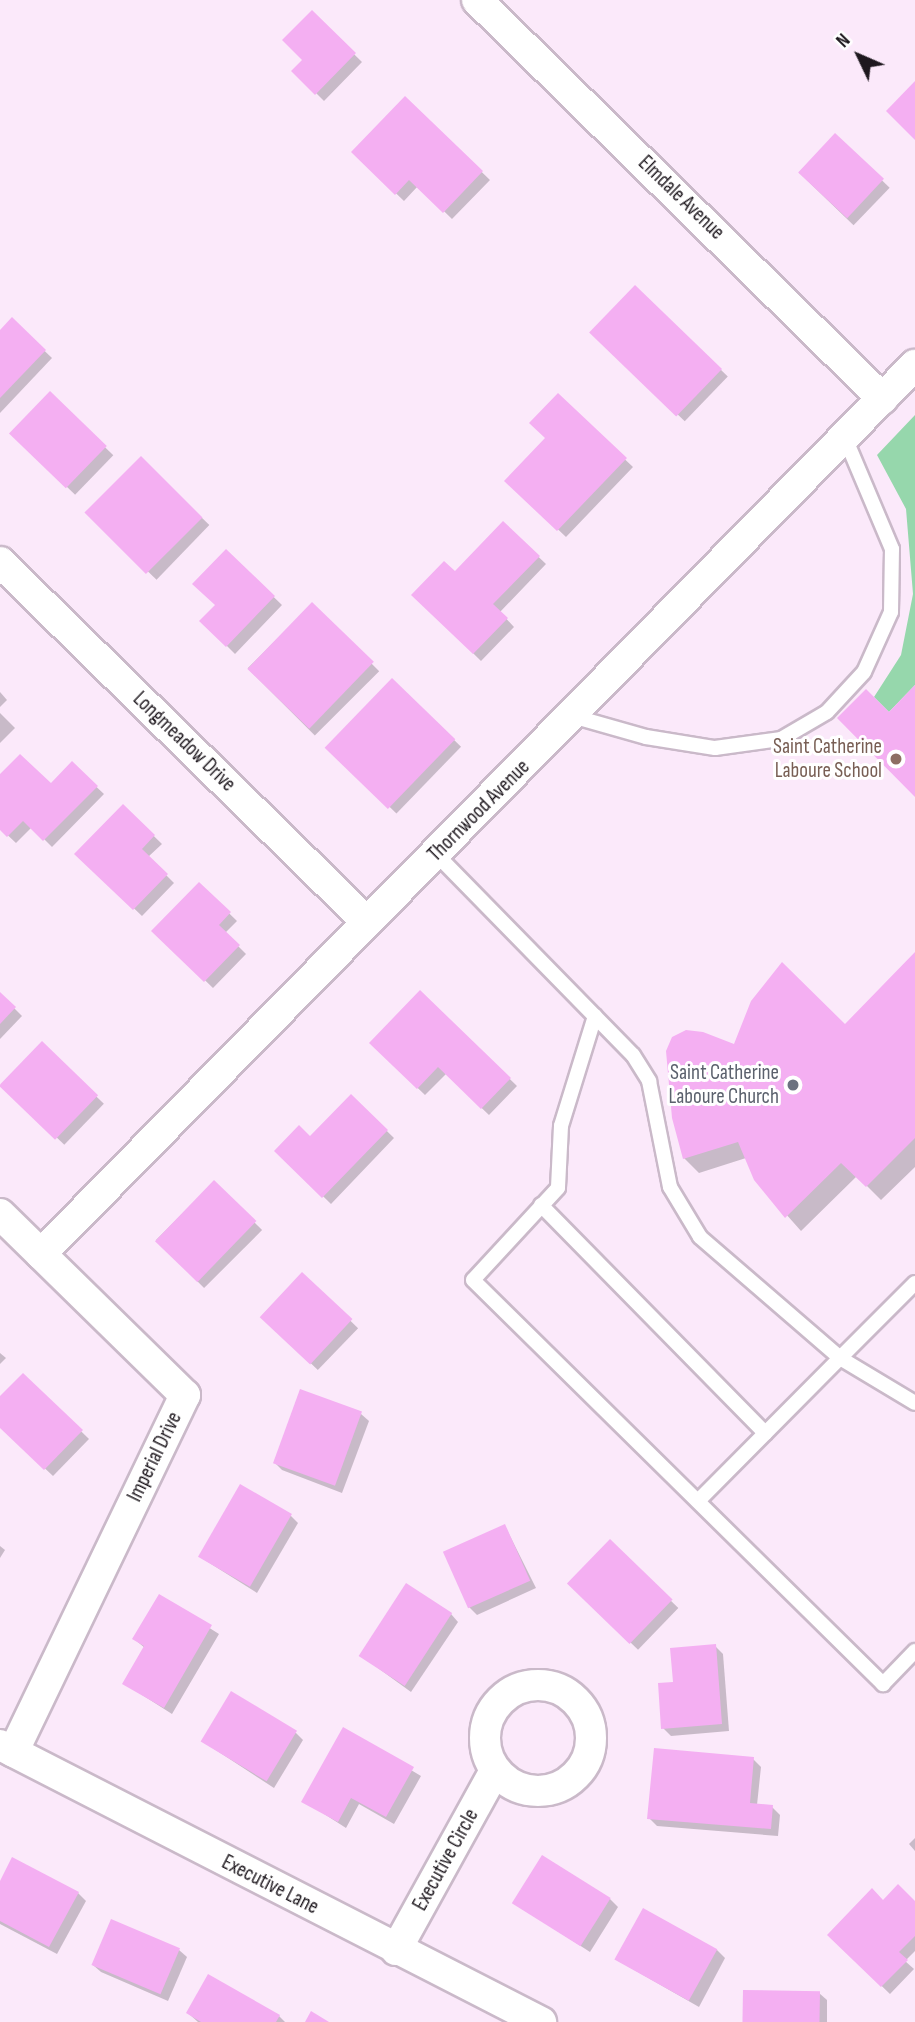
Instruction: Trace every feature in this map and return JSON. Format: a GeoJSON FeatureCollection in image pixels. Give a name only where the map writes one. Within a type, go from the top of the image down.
{"type":"FeatureCollection","features":[{"type":"Feature","properties":{"kind":"street","name":"Elmdale Avenue"},"geometry":{"type":"LineString","coordinates":[[477,0],[883,399]]}},
{"type":"Feature","properties":{"kind":"street","name":"Thornwood Avenue"},"geometry":{"type":"LineString","coordinates":[[41,1254],[915,366]]}},
{"type":"Feature","properties":{"kind":"street","name":"Longmeadow Drive"},"geometry":{"type":"LineString","coordinates":[[0,562],[367,922]]}},
{"type":"Feature","properties":{"kind":"street","name":"Imperial Drive"},"geometry":{"type":"LineString","coordinates":[[0,1214],[185,1395],[6,1749]]}},
{"type":"Feature","properties":{"kind":"street","name":"Executive Lane"},"geometry":{"type":"LineString","coordinates":[[6,1749],[541,2022]]}},
{"type":"Feature","properties":{"kind":"street","name":"Executive Circle"},"geometry":{"type":"LineString","coordinates":[[396,1950],[495,1771]]}},
{"type":"Feature","properties":{"kind":"lane"},"geometry":{"type":"LineString","coordinates":[[572,716],[646,737],[715,748],[781,739],[827,712],[864,671],[891,612],[892,549],[845,438]]}},
{"type":"Feature","properties":{"kind":"lane"},"geometry":{"type":"LineString","coordinates":[[436,855],[633,1055],[649,1081],[670,1187],[700,1237],[840,1358],[915,1403]]}},
{"type":"Feature","properties":{"kind":"lane"},"geometry":{"type":"LineString","coordinates":[[595,1016],[561,1126],[558,1188],[473,1280],[883,1684],[915,1651]]}},
{"type":"Feature","properties":{"kind":"lane"},"geometry":{"type":"LineString","coordinates":[[541,1205],[765,1433]]}},
{"type":"Feature","properties":{"kind":"lane"},"geometry":{"type":"LineString","coordinates":[[698,1501],[915,1283]]}},
{"type":"Feature","properties":{"kind":"green space"},"geometry":{"type":"Polygon","coordinates":[[[915,415],[915,685],[889,712],[874,697],[901,655],[913,594],[906,509],[877,455],[915,415]]]}},
{"type":"Feature","properties":{"kind":"building"},"geometry":{"type":"Polygon","coordinates":[[[312,10],[356,53],[315,95],[291,71],[302,60],[282,40],[312,10]]]}},
{"type":"Feature","properties":{"kind":"building"},"geometry":{"type":"Polygon","coordinates":[[[915,81],[915,140],[886,111],[915,81]]]}},
{"type":"Feature","properties":{"kind":"building"},"geometry":{"type":"Polygon","coordinates":[[[405,96],[483,171],[443,213],[409,180],[395,195],[351,152],[405,96]]]}},
{"type":"Feature","properties":{"kind":"building"},"geometry":{"type":"Polygon","coordinates":[[[835,133],[884,179],[847,218],[798,172],[835,133]]]}},
{"type":"Feature","properties":{"kind":"building"},"geometry":{"type":"Polygon","coordinates":[[[635,285],[722,369],[676,417],[589,332],[635,285]]]}},
{"type":"Feature","properties":{"kind":"building"},"geometry":{"type":"Polygon","coordinates":[[[12,317],[46,350],[0,398],[0,330],[12,317]]]}},
{"type":"Feature","properties":{"kind":"building"},"geometry":{"type":"Polygon","coordinates":[[[50,391],[107,446],[66,488],[9,433],[50,391]]]}},
{"type":"Feature","properties":{"kind":"building"},"geometry":{"type":"Polygon","coordinates":[[[558,393],[627,458],[557,531],[504,481],[545,438],[529,423],[558,393]]]}},
{"type":"Feature","properties":{"kind":"building"},"geometry":{"type":"Polygon","coordinates":[[[141,456],[203,518],[146,574],[84,513],[141,456]]]}},
{"type":"Feature","properties":{"kind":"building"},"geometry":{"type":"Polygon","coordinates":[[[503,521],[540,556],[493,604],[508,618],[473,654],[411,595],[444,561],[455,571],[503,521]]]}},
{"type":"Feature","properties":{"kind":"building"},"geometry":{"type":"Polygon","coordinates":[[[226,549],[275,596],[226,647],[199,621],[215,605],[192,584],[226,549]]]}},
{"type":"Feature","properties":{"kind":"building"},"geometry":{"type":"Polygon","coordinates":[[[312,602],[374,662],[309,729],[247,669],[312,602]]]}},
{"type":"Feature","properties":{"kind":"building"},"geometry":{"type":"Polygon","coordinates":[[[392,678],[455,739],[388,809],[325,748],[392,678]]]}},
{"type":"Feature","properties":{"kind":"building","name":"Saint Catherine Laboure School"},"geometry":{"type":"Polygon","coordinates":[[[915,685],[915,797],[837,718],[866,689],[889,712],[915,685]]]}},
{"type":"Feature","properties":{"kind":"building"},"geometry":{"type":"Polygon","coordinates":[[[20,754],[51,783],[72,761],[98,786],[43,841],[23,821],[7,837],[0,830],[0,774],[20,754]]]}},
{"type":"Feature","properties":{"kind":"building"},"geometry":{"type":"Polygon","coordinates":[[[123,804],[155,835],[142,849],[168,874],[133,910],[74,854],[123,804]]]}},
{"type":"Feature","properties":{"kind":"building"},"geometry":{"type":"Polygon","coordinates":[[[199,882],[231,912],[219,925],[240,945],[204,982],[151,931],[199,882]]]}},
{"type":"Feature","properties":{"kind":"building","name":"Saint Catherine Laboure Church"},"geometry":{"type":"Polygon","coordinates":[[[915,952],[915,1138],[866,1187],[841,1163],[785,1218],[754,1180],[738,1142],[683,1159],[672,1118],[666,1051],[672,1037],[686,1030],[703,1032],[734,1044],[751,1001],[782,962],[845,1024],[915,952]]]}},
{"type":"Feature","properties":{"kind":"building"},"geometry":{"type":"Polygon","coordinates":[[[420,990],[511,1078],[481,1109],[438,1067],[417,1089],[369,1043],[420,990]]]}},
{"type":"Feature","properties":{"kind":"building"},"geometry":{"type":"Polygon","coordinates":[[[0,992],[16,1007],[0,1024],[0,992]]]}},
{"type":"Feature","properties":{"kind":"building"},"geometry":{"type":"Polygon","coordinates":[[[42,1041],[98,1095],[55,1140],[0,1087],[42,1041]]]}},
{"type":"Feature","properties":{"kind":"building"},"geometry":{"type":"Polygon","coordinates":[[[351,1094],[388,1130],[322,1198],[274,1151],[299,1125],[310,1136],[351,1094]]]}},
{"type":"Feature","properties":{"kind":"building"},"geometry":{"type":"Polygon","coordinates":[[[214,1180],[256,1221],[197,1282],[155,1241],[214,1180]]]}},
{"type":"Feature","properties":{"kind":"building"},"geometry":{"type":"Polygon","coordinates":[[[302,1272],[352,1319],[310,1364],[260,1317],[302,1272]]]}},
{"type":"Feature","properties":{"kind":"building"},"geometry":{"type":"Polygon","coordinates":[[[23,1373],[83,1430],[44,1470],[0,1428],[0,1396],[23,1373]]]}},
{"type":"Feature","properties":{"kind":"building"},"geometry":{"type":"Polygon","coordinates":[[[300,1389],[362,1412],[335,1486],[273,1463],[300,1389]]]}},
{"type":"Feature","properties":{"kind":"building"},"geometry":{"type":"Polygon","coordinates":[[[240,1484],[292,1514],[250,1587],[198,1557],[240,1484]]]}},
{"type":"Feature","properties":{"kind":"building"},"geometry":{"type":"Polygon","coordinates":[[[505,1524],[530,1581],[468,1608],[443,1552],[505,1524]]]}},
{"type":"Feature","properties":{"kind":"building"},"geometry":{"type":"Polygon","coordinates":[[[610,1539],[673,1599],[630,1644],[567,1584],[610,1539]]]}},
{"type":"Feature","properties":{"kind":"building"},"geometry":{"type":"Polygon","coordinates":[[[406,1583],[452,1613],[405,1686],[359,1656],[406,1583]]]}},
{"type":"Feature","properties":{"kind":"building"},"geometry":{"type":"Polygon","coordinates":[[[159,1594],[212,1625],[164,1708],[122,1684],[144,1646],[132,1639],[159,1594]]]}},
{"type":"Feature","properties":{"kind":"building"},"geometry":{"type":"Polygon","coordinates":[[[716,1644],[722,1724],[661,1729],[658,1683],[673,1682],[670,1648],[716,1644]]]}},
{"type":"Feature","properties":{"kind":"building"},"geometry":{"type":"Polygon","coordinates":[[[231,1691],[297,1731],[267,1781],[201,1742],[231,1691]]]}},
{"type":"Feature","properties":{"kind":"building"},"geometry":{"type":"Polygon","coordinates":[[[343,1727],[414,1767],[386,1817],[351,1798],[338,1822],[301,1802],[343,1727]]]}},
{"type":"Feature","properties":{"kind":"building"},"geometry":{"type":"Polygon","coordinates":[[[654,1748],[754,1757],[750,1803],[773,1805],[771,1829],[647,1819],[654,1748]]]}},
{"type":"Feature","properties":{"kind":"building"},"geometry":{"type":"Polygon","coordinates":[[[542,1855],[611,1898],[580,1946],[512,1903],[542,1855]]]}},
{"type":"Feature","properties":{"kind":"building"},"geometry":{"type":"Polygon","coordinates":[[[12,1857],[79,1892],[49,1947],[0,1921],[0,1881],[12,1857]]]}},
{"type":"Feature","properties":{"kind":"building"},"geometry":{"type":"Polygon","coordinates":[[[898,1884],[915,1901],[915,1936],[899,1952],[908,1960],[881,1987],[827,1935],[872,1888],[883,1900],[898,1884]]]}},
{"type":"Feature","properties":{"kind":"building"},"geometry":{"type":"Polygon","coordinates":[[[643,1908],[717,1949],[689,2001],[614,1960],[643,1908]]]}},
{"type":"Feature","properties":{"kind":"building"},"geometry":{"type":"Polygon","coordinates":[[[111,1919],[180,1948],[161,1994],[91,1965],[111,1919]]]}},
{"type":"Feature","properties":{"kind":"building"},"geometry":{"type":"Polygon","coordinates":[[[208,1974],[280,2015],[276,2022],[201,2022],[186,2013],[208,1974]]]}},
{"type":"Feature","properties":{"kind":"building"},"geometry":{"type":"Polygon","coordinates":[[[743,1990],[820,1991],[819,2022],[742,2022],[743,1990]]]}},
{"type":"Feature","properties":{"kind":"building"},"geometry":{"type":"Polygon","coordinates":[[[311,2011],[329,2022],[305,2022],[311,2011]]]}},
{"type":"Feature","properties":{"kind":"place","name":"Saint Catherine Laboure School"},"geometry":{"type":"Point","coordinates":[896,759]}},
{"type":"Feature","properties":{"kind":"place","name":"Saint Catherine Laboure Church"},"geometry":{"type":"Point","coordinates":[793,1085]}}]}
